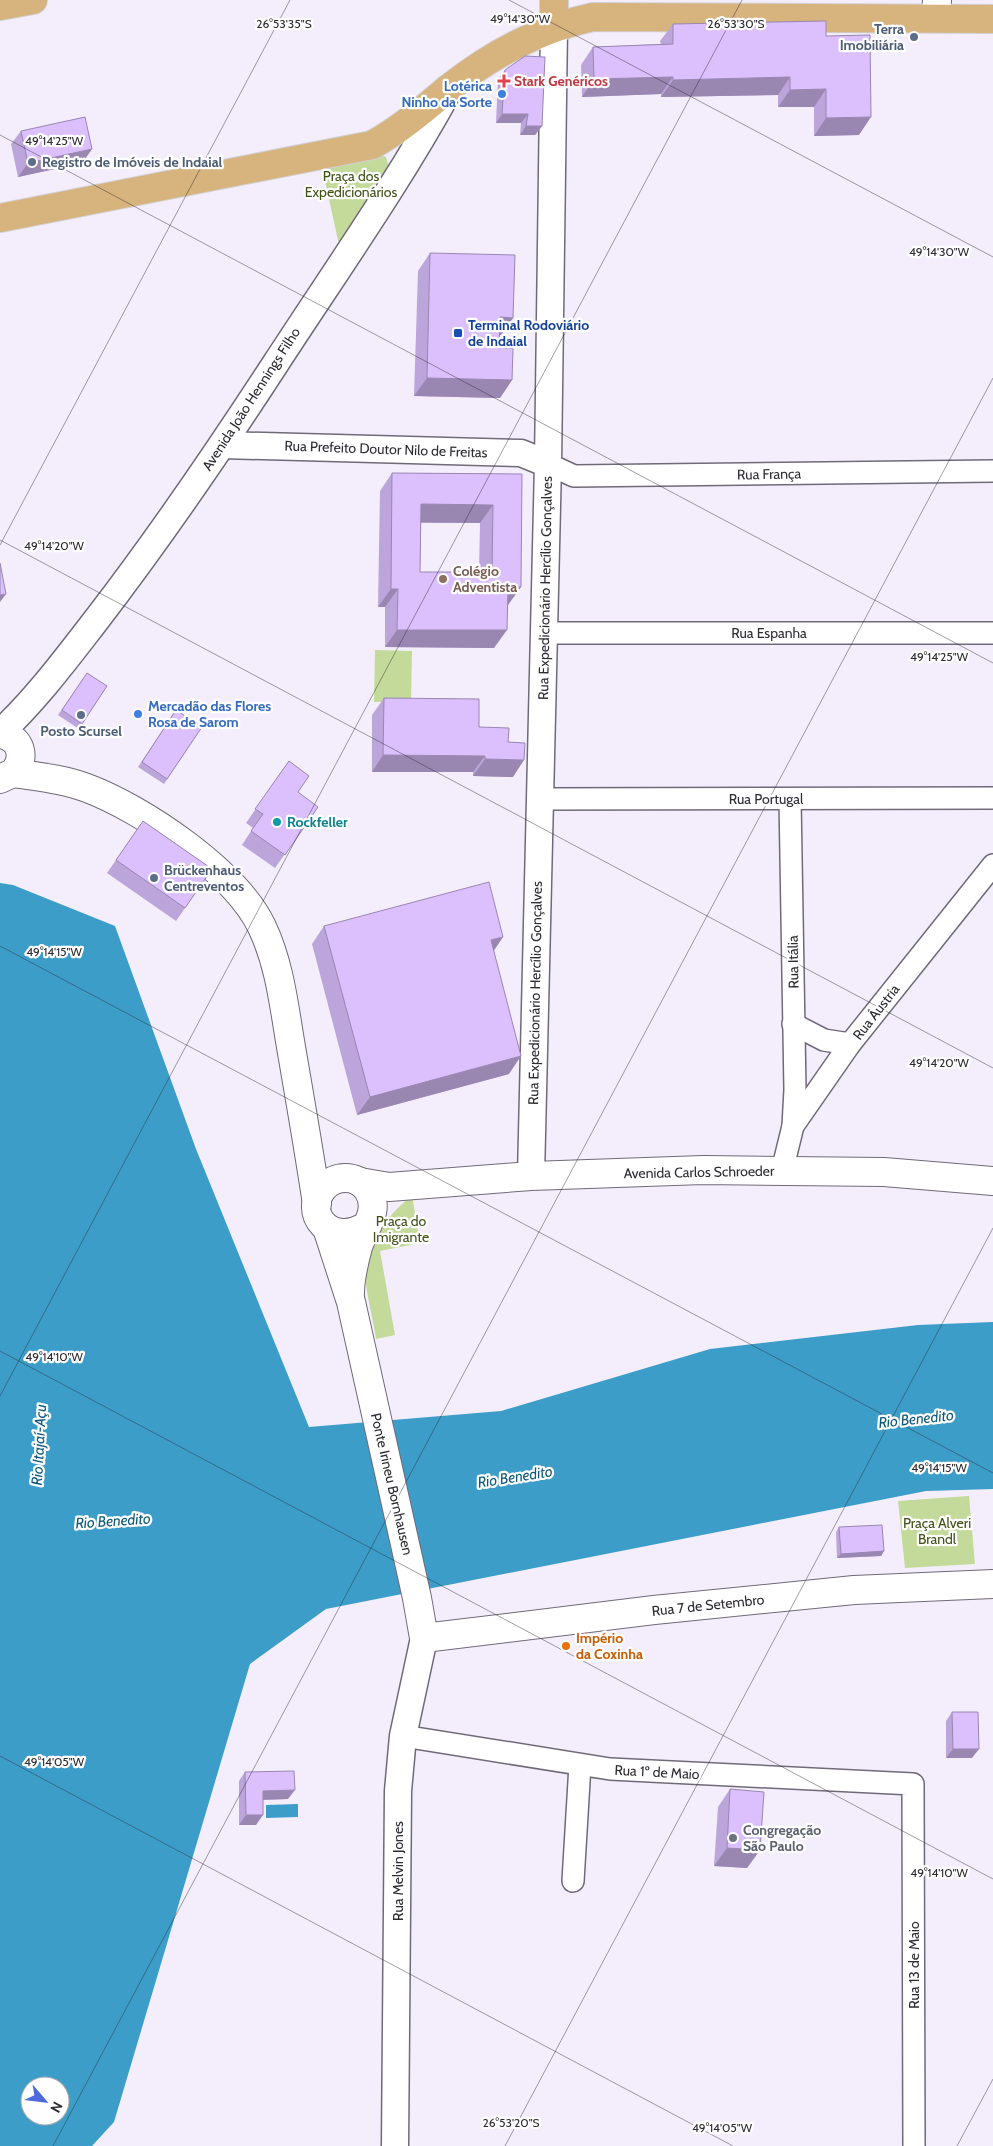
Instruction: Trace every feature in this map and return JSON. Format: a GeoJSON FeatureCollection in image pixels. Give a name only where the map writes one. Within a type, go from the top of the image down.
{"type":"FeatureCollection","features":[{"type":"Feature","properties":{"kind":"main road"},"geometry":{"type":"LineString","coordinates":[[0,6],[33,0]]}},
{"type":"Feature","properties":{"kind":"main road"},"geometry":{"type":"LineString","coordinates":[[3,214],[372,145],[412,120],[451,87],[513,47],[554,13],[583,8],[936,9],[993,18]]}},
{"type":"Feature","properties":{"kind":"main road","name":"Avenida Carlos Schroeder"},"geometry":{"type":"LineString","coordinates":[[9,753],[58,779],[110,798],[161,828],[211,865],[252,910],[262,926],[278,966],[303,1118],[322,1216],[350,1302]]}},
{"type":"Feature","properties":{"kind":"main road","name":"Avenida Carlos Schroeder"},"geometry":{"type":"LineString","coordinates":[[303,1118],[311,1136],[322,1153],[336,1168],[356,1180],[374,1186],[405,1186],[530,1176],[703,1170],[884,1172],[993,1181]]}},
{"type":"Feature","properties":{"kind":"main road"},"geometry":{"type":"LineString","coordinates":[[350,1302],[353,1264],[369,1222],[372,1197],[356,1180],[342,1178],[333,1181],[320,1194],[322,1216],[336,1233],[346,1234],[369,1222],[391,1194],[405,1186]]}},
{"type":"Feature","properties":{"kind":"main road","name":"Ponte Irineu Bornhausen"},"geometry":{"type":"LineString","coordinates":[[350,1302],[417,1598]]}},
{"type":"Feature","properties":{"kind":"main road","name":"Rua 7 de Setembro"},"geometry":{"type":"LineString","coordinates":[[424,1638],[654,1610],[854,1590],[993,1584]]}},
{"type":"Feature","properties":{"kind":"main road","name":"Rua Melvin Jones"},"geometry":{"type":"LineString","coordinates":[[417,1598],[424,1638]]}},
{"type":"Feature","properties":{"kind":"street","name":"Rua Expedicionário Hercílio Gonçalves"},"geometry":{"type":"LineString","coordinates":[[530,1176],[548,464],[554,13]]}},
{"type":"Feature","properties":{"kind":"street","name":"Avenida João Hennings Filho"},"geometry":{"type":"LineString","coordinates":[[9,753],[34,700],[119,590],[222,445],[414,150],[451,87]]}},
{"type":"Feature","properties":{"kind":"street","name":"Rua Prefeito Doutor Nilo de Freitas"},"geometry":{"type":"LineString","coordinates":[[222,445],[521,453],[548,464]]}},
{"type":"Feature","properties":{"kind":"street","name":"Rua França"},"geometry":{"type":"LineString","coordinates":[[548,464],[574,476],[993,471]]}},
{"type":"Feature","properties":{"kind":"street","name":"Rua Espanha"},"geometry":{"type":"LineString","coordinates":[[544,633],[993,633]]}},
{"type":"Feature","properties":{"kind":"street","name":"Rua Portugal"},"geometry":{"type":"LineString","coordinates":[[540,799],[993,798]]}},
{"type":"Feature","properties":{"kind":"street","name":"Rua Itália"},"geometry":{"type":"LineString","coordinates":[[790,799],[793,1126]]}},
{"type":"Feature","properties":{"kind":"street","name":"Rua Áustria"},"geometry":{"type":"LineString","coordinates":[[782,1170],[793,1126],[850,1044],[993,865]]}},
{"type":"Feature","properties":{"kind":"street"},"geometry":{"type":"LineString","coordinates":[[793,1024],[824,1040],[850,1044]]}},
{"type":"Feature","properties":{"kind":"street","name":"Rua Melvin Jones"},"geometry":{"type":"LineString","coordinates":[[395,2146],[398,1791],[403,1736],[424,1638]]}},
{"type":"Feature","properties":{"kind":"street","name":"Rua 1º de Maio"},"geometry":{"type":"LineString","coordinates":[[403,1736],[580,1765],[647,1772],[913,1784]]}},
{"type":"Feature","properties":{"kind":"street"},"geometry":{"type":"LineString","coordinates":[[573,1881],[580,1765]]}},
{"type":"Feature","properties":{"kind":"street","name":"Rua 13 de Maio"},"geometry":{"type":"LineString","coordinates":[[913,1784],[914,2146]]}},
{"type":"Feature","properties":{"kind":"green space","name":"Praça dos Expedicionários"},"geometry":{"type":"Polygon","coordinates":[[[378,154],[386,157],[389,167],[339,245],[322,167],[378,154]]]}},
{"type":"Feature","properties":{"kind":"green space"},"geometry":{"type":"Polygon","coordinates":[[[375,650],[412,651],[411,702],[374,702],[375,650]]]}},
{"type":"Feature","properties":{"kind":"green space","name":"Praça do Imigrante"},"geometry":{"type":"Polygon","coordinates":[[[412,1195],[420,1243],[380,1251],[395,1335],[376,1339],[365,1273],[369,1250],[387,1220],[412,1195]]]}},
{"type":"Feature","properties":{"kind":"green space","name":"Praça Alveri Brandl"},"geometry":{"type":"Polygon","coordinates":[[[969,1496],[975,1564],[905,1568],[898,1501],[969,1496]]]}},
{"type":"Feature","properties":{"kind":"water"},"geometry":{"type":"Polygon","coordinates":[[[0,883],[13,885],[115,926],[196,1149],[309,1427],[501,1411],[710,1349],[918,1325],[993,1322],[993,1489],[926,1491],[326,1609],[250,1664],[114,2122],[92,2146],[0,2146],[0,883]]]}},
{"type":"Feature","properties":{"kind":"water"},"geometry":{"type":"Polygon","coordinates":[[[298,1804],[298,1817],[266,1818],[266,1805],[298,1804]]]}},
{"type":"Feature","properties":{"kind":"building"},"geometry":{"type":"Polygon","coordinates":[[[826,21],[826,36],[870,35],[871,117],[826,118],[826,89],[790,90],[790,77],[673,80],[673,77],[594,79],[593,47],[673,44],[673,24],[826,21]]]}},
{"type":"Feature","properties":{"kind":"building"},"geometry":{"type":"Polygon","coordinates":[[[525,56],[545,57],[542,126],[526,126],[528,114],[502,114],[505,70],[525,56]]]}},
{"type":"Feature","properties":{"kind":"building"},"geometry":{"type":"Polygon","coordinates":[[[85,117],[92,149],[28,163],[21,131],[85,117]]]}},
{"type":"Feature","properties":{"kind":"building","name":"Terminal Rodoviário de Indaial"},"geometry":{"type":"Polygon","coordinates":[[[430,253],[515,255],[513,318],[500,317],[499,348],[513,348],[512,380],[427,378],[430,253]]]}},
{"type":"Feature","properties":{"kind":"building"},"geometry":{"type":"Polygon","coordinates":[[[392,473],[522,474],[521,587],[508,587],[507,630],[397,630],[398,589],[391,589],[392,473]],[[421,504],[420,572],[492,572],[493,505],[421,504]]]}},
{"type":"Feature","properties":{"kind":"building"},"geometry":{"type":"Polygon","coordinates":[[[0,563],[6,594],[0,595],[0,563]]]}},
{"type":"Feature","properties":{"kind":"building"},"geometry":{"type":"Polygon","coordinates":[[[87,673],[107,686],[82,724],[62,710],[87,673]]]}},
{"type":"Feature","properties":{"kind":"building"},"geometry":{"type":"Polygon","coordinates":[[[384,698],[479,699],[479,727],[509,728],[508,742],[525,743],[524,760],[485,759],[485,756],[383,755],[384,698]]]}},
{"type":"Feature","properties":{"kind":"building"},"geometry":{"type":"Polygon","coordinates":[[[176,710],[202,727],[167,779],[142,762],[176,710]]]}},
{"type":"Feature","properties":{"kind":"building","name":"Rockfeller"},"geometry":{"type":"Polygon","coordinates":[[[289,761],[309,776],[298,792],[318,807],[285,855],[251,831],[263,814],[255,809],[289,761]]]}},
{"type":"Feature","properties":{"kind":"building","name":"Brückenhaus Centreventos"},"geometry":{"type":"Polygon","coordinates":[[[143,821],[212,869],[185,908],[116,860],[143,821]]]}},
{"type":"Feature","properties":{"kind":"building"},"geometry":{"type":"Polygon","coordinates":[[[489,882],[503,937],[491,940],[521,1056],[370,1097],[324,926],[489,882]]]}},
{"type":"Feature","properties":{"kind":"building"},"geometry":{"type":"Polygon","coordinates":[[[882,1525],[884,1551],[841,1554],[839,1527],[882,1525]]]}},
{"type":"Feature","properties":{"kind":"building"},"geometry":{"type":"Polygon","coordinates":[[[952,1712],[978,1712],[979,1749],[953,1749],[952,1712]]]}},
{"type":"Feature","properties":{"kind":"building"},"geometry":{"type":"Polygon","coordinates":[[[294,1771],[295,1790],[263,1791],[263,1815],[246,1815],[245,1772],[294,1771]]]}},
{"type":"Feature","properties":{"kind":"building"},"geometry":{"type":"Polygon","coordinates":[[[730,1789],[764,1792],[760,1850],[727,1848],[730,1789]]]}},
{"type":"Feature","properties":{"kind":"place","name":"Terra Imobiliária"},"geometry":{"type":"Point","coordinates":[914,37]}},
{"type":"Feature","properties":{"kind":"place","name":"Stark Genéricos"},"geometry":{"type":"Point","coordinates":[504,81]}},
{"type":"Feature","properties":{"kind":"place","name":"Lotérica Ninho da Sorte"},"geometry":{"type":"Point","coordinates":[502,94]}},
{"type":"Feature","properties":{"kind":"place","name":"Registro de Imóveis de Indaial"},"geometry":{"type":"Point","coordinates":[32,162]}},
{"type":"Feature","properties":{"kind":"place","name":"Terminal Rodoviário de Indaial"},"geometry":{"type":"Point","coordinates":[458,333]}},
{"type":"Feature","properties":{"kind":"place","name":"Colégio Adventista"},"geometry":{"type":"Point","coordinates":[443,579]}},
{"type":"Feature","properties":{"kind":"place","name":"Mercadão das Flores Rosa de Sarom"},"geometry":{"type":"Point","coordinates":[138,714]}},
{"type":"Feature","properties":{"kind":"place","name":"Posto Scursel"},"geometry":{"type":"Point","coordinates":[81,715]}},
{"type":"Feature","properties":{"kind":"place","name":"Rockfeller"},"geometry":{"type":"Point","coordinates":[277,822]}},
{"type":"Feature","properties":{"kind":"place","name":"Brückenhaus Centreventos"},"geometry":{"type":"Point","coordinates":[154,878]}},
{"type":"Feature","properties":{"kind":"place","name":"Império da Coxinha"},"geometry":{"type":"Point","coordinates":[566,1646]}},
{"type":"Feature","properties":{"kind":"place","name":"Congregação São Paulo"},"geometry":{"type":"Point","coordinates":[733,1838]}},
{"type":"Feature","properties":{"kind":"water label","name":"Rio Benedito"},"geometry":{"type":"Point","coordinates":[916,1419]}},
{"type":"Feature","properties":{"kind":"water label","name":"Rio Itajaí-Açu"},"geometry":{"type":"Point","coordinates":[39,1445]}},
{"type":"Feature","properties":{"kind":"water label","name":"Rio Benedito"},"geometry":{"type":"Point","coordinates":[515,1477]}},
{"type":"Feature","properties":{"kind":"water label","name":"Rio Benedito"},"geometry":{"type":"Point","coordinates":[113,1521]}}]}
